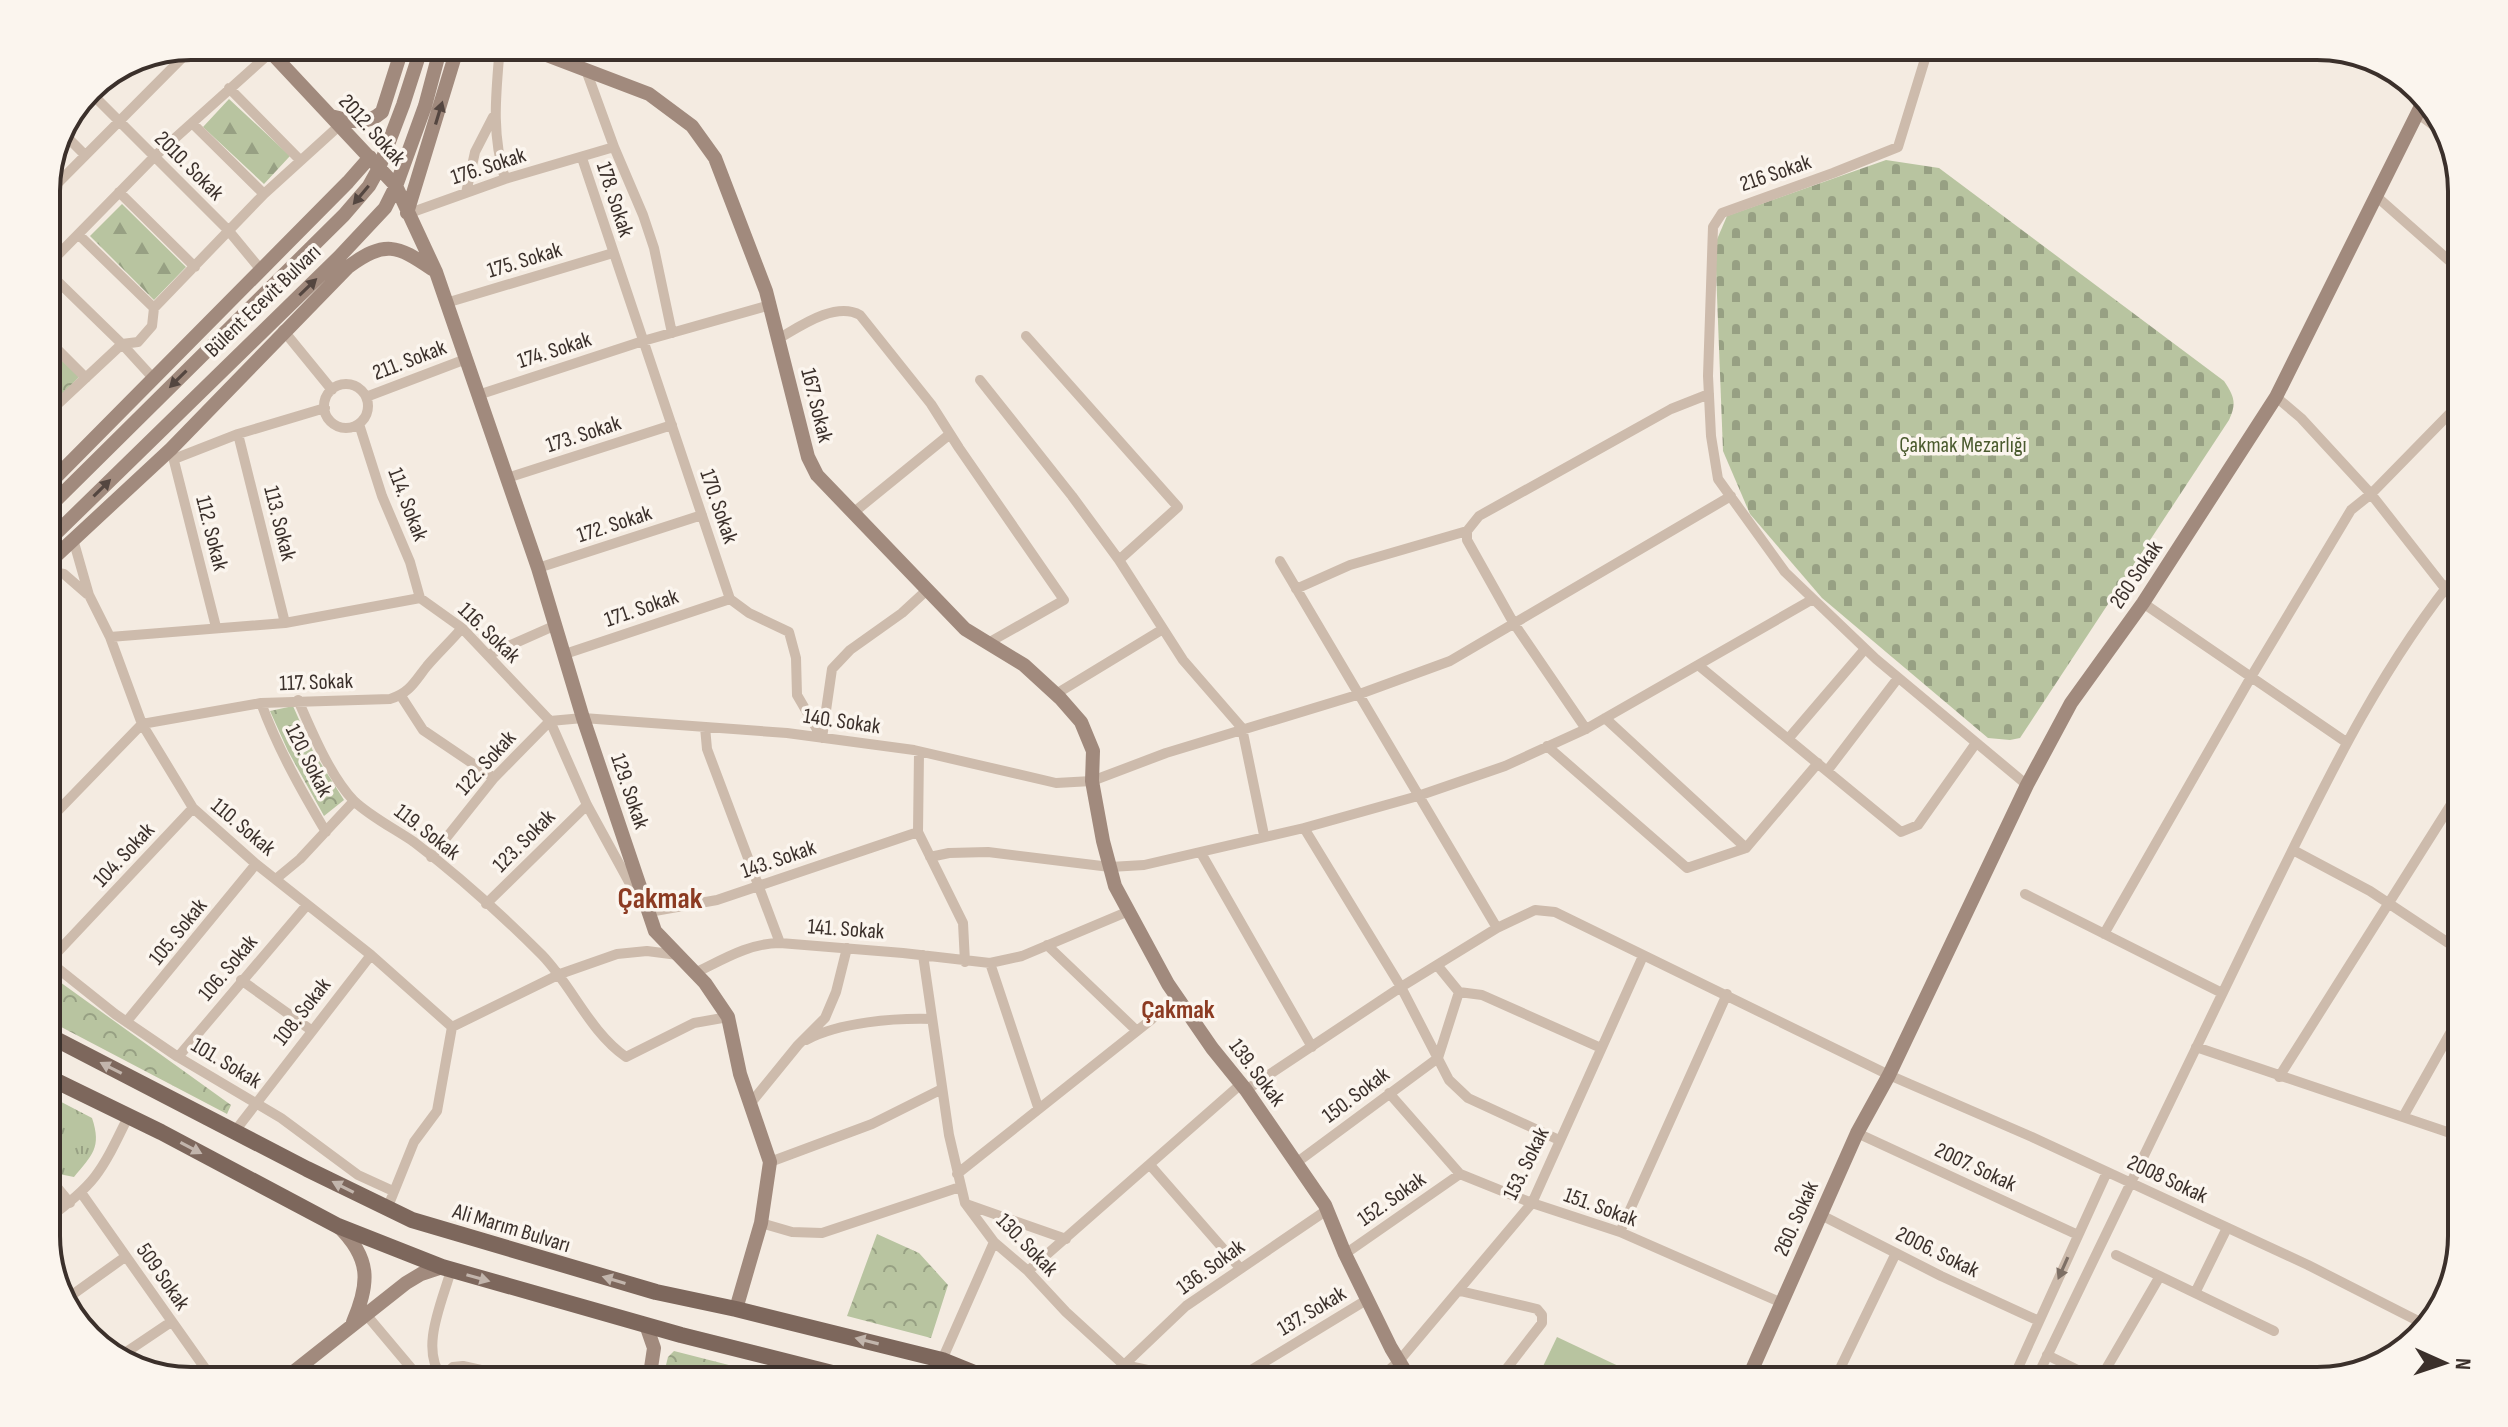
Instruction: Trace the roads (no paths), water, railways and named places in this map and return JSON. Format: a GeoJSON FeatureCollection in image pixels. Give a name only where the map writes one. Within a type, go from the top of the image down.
{"type":"FeatureCollection","features":[{"type":"Feature","properties":{"kind":"main road","name":"Ali Marım Bulvarı"},"geometry":{"type":"LineString","coordinates":[[60,1041],[412,1220],[696,1303],[736,1309],[942,1360],[959,1367]]}},
{"type":"Feature","properties":{"kind":"main road"},"geometry":{"type":"LineString","coordinates":[[60,1083],[161,1132],[338,1226],[447,1269],[681,1335],[808,1367]]}},
{"type":"Feature","properties":{"kind":"street"},"geometry":{"type":"LineString","coordinates":[[60,254],[154,157],[193,124],[257,60]]}},
{"type":"Feature","properties":{"kind":"street","name":"2012. Sokak"},"geometry":{"type":"LineString","coordinates":[[279,60],[396,186],[436,272]]}},
{"type":"Feature","properties":{"kind":"street"},"geometry":{"type":"LineString","coordinates":[[60,401],[122,344],[138,342],[152,326],[154,308],[336,120],[364,122],[382,112],[399,60]]}},
{"type":"Feature","properties":{"kind":"street","name":"Bülent Ecevit Bulvarı"},"geometry":{"type":"LineString","coordinates":[[60,496],[344,215],[369,186],[374,162],[403,105],[417,60]]}},
{"type":"Feature","properties":{"kind":"street","name":"Bülent Ecevit Bulvarı"},"geometry":{"type":"LineString","coordinates":[[60,529],[275,318],[343,262],[385,208],[396,186],[425,106],[437,60]]}},
{"type":"Feature","properties":{"kind":"street"},"geometry":{"type":"LineString","coordinates":[[407,214],[454,60]]}},
{"type":"Feature","properties":{"kind":"street"},"geometry":{"type":"LineString","coordinates":[[499,60],[494,115],[498,153],[505,179]]}},
{"type":"Feature","properties":{"kind":"street","name":"167. Sokak"},"geometry":{"type":"LineString","coordinates":[[560,60],[649,94],[692,126],[715,158],[770,305],[808,457],[817,475],[965,629],[1024,665],[1056,694],[1081,722],[1093,751],[1092,781]]}},
{"type":"Feature","properties":{"kind":"street","name":"216 Sokak"},"geometry":{"type":"LineString","coordinates":[[1709,394],[1713,227],[1722,213],[1898,147],[1925,60]]}},
{"type":"Feature","properties":{"kind":"street"},"geometry":{"type":"LineString","coordinates":[[61,178],[120,123],[179,61]]}},
{"type":"Feature","properties":{"kind":"street"},"geometry":{"type":"LineString","coordinates":[[586,70],[654,248],[672,333]]}},
{"type":"Feature","properties":{"kind":"street"},"geometry":{"type":"LineString","coordinates":[[229,88],[300,160]]}},
{"type":"Feature","properties":{"kind":"street","name":"2010. Sokak"},"geometry":{"type":"LineString","coordinates":[[98,100],[228,230],[261,270]]}},
{"type":"Feature","properties":{"kind":"street","name":"260 Sokak"},"geometry":{"type":"LineString","coordinates":[[1889,1075],[2027,785],[2071,703],[2143,603],[2276,397],[2419,109]]}},
{"type":"Feature","properties":{"kind":"street"},"geometry":{"type":"LineString","coordinates":[[466,193],[475,152],[494,115]]}},
{"type":"Feature","properties":{"kind":"street"},"geometry":{"type":"LineString","coordinates":[[193,124],[264,194]]}},
{"type":"Feature","properties":{"kind":"street"},"geometry":{"type":"LineString","coordinates":[[70,140],[85,155]]}},
{"type":"Feature","properties":{"kind":"street","name":"176. Sokak"},"geometry":{"type":"LineString","coordinates":[[407,214],[505,179],[614,147]]}},
{"type":"Feature","properties":{"kind":"street","name":"178. Sokak"},"geometry":{"type":"LineString","coordinates":[[582,158],[613,253]]}},
{"type":"Feature","properties":{"kind":"street"},"geometry":{"type":"LineString","coordinates":[[60,473],[261,270],[374,162]]}},
{"type":"Feature","properties":{"kind":"street"},"geometry":{"type":"LineString","coordinates":[[119,192],[195,267]]}},
{"type":"Feature","properties":{"kind":"street"},"geometry":{"type":"LineString","coordinates":[[2376,196],[2448,260]]}},
{"type":"Feature","properties":{"kind":"street"},"geometry":{"type":"LineString","coordinates":[[79,235],[154,308]]}},
{"type":"Feature","properties":{"kind":"street"},"geometry":{"type":"LineString","coordinates":[[60,553],[173,454],[343,262],[375,251],[397,248],[436,272]]}},
{"type":"Feature","properties":{"kind":"street","name":"175. Sokak"},"geometry":{"type":"LineString","coordinates":[[446,303],[613,253]]}},
{"type":"Feature","properties":{"kind":"street","name":"170. Sokak"},"geometry":{"type":"LineString","coordinates":[[613,253],[730,599]]}},
{"type":"Feature","properties":{"kind":"street","name":"129. Sokak"},"geometry":{"type":"LineString","coordinates":[[436,272],[538,568],[583,718],[655,931],[705,983],[728,1017],[740,1074],[770,1162],[761,1223],[736,1309]]}},
{"type":"Feature","properties":{"kind":"street"},"geometry":{"type":"LineString","coordinates":[[60,282],[153,378]]}},
{"type":"Feature","properties":{"kind":"street","name":"174. Sokak"},"geometry":{"type":"LineString","coordinates":[[478,395],[643,341],[770,305]]}},
{"type":"Feature","properties":{"kind":"street"},"geometry":{"type":"LineString","coordinates":[[778,339],[815,318],[854,311],[931,404],[1064,600],[988,643]]}},
{"type":"Feature","properties":{"kind":"street"},"geometry":{"type":"LineString","coordinates":[[275,318],[332,390]]}},
{"type":"Feature","properties":{"kind":"street"},"geometry":{"type":"LineString","coordinates":[[1026,336],[1178,507],[1119,560]]}},
{"type":"Feature","properties":{"kind":"street"},"geometry":{"type":"LineString","coordinates":[[60,352],[86,378]]}},
{"type":"Feature","properties":{"kind":"street","name":"211. Sokak"},"geometry":{"type":"LineString","coordinates":[[366,397],[466,359]]}},
{"type":"Feature","properties":{"kind":"street"},"geometry":{"type":"LineString","coordinates":[[980,380],[1119,560],[1183,660],[1242,728],[1264,835]]}},
{"type":"Feature","properties":{"kind":"street"},"geometry":{"type":"LineString","coordinates":[[341,385],[360,389],[366,397],[367,412],[359,424],[349,428],[331,421],[325,408],[326,398],[341,385]]}},
{"type":"Feature","properties":{"kind":"street"},"geometry":{"type":"LineString","coordinates":[[1296,589],[1350,565],[1467,531],[1479,516],[1671,409],[1709,394],[1711,436],[1718,479],[1785,572],[1865,649],[2027,785]]}},
{"type":"Feature","properties":{"kind":"street"},"geometry":{"type":"LineString","coordinates":[[2276,397],[2301,418],[2371,494],[2448,594]]}},
{"type":"Feature","properties":{"kind":"street"},"geometry":{"type":"LineString","coordinates":[[173,454],[325,408]]}},
{"type":"Feature","properties":{"kind":"street"},"geometry":{"type":"LineString","coordinates":[[2104,934],[2351,510],[2371,494],[2448,415]]}},
{"type":"Feature","properties":{"kind":"street","name":"114. Sokak"},"geometry":{"type":"LineString","coordinates":[[359,424],[382,496],[410,562],[420,598]]}},
{"type":"Feature","properties":{"kind":"street","name":"173. Sokak"},"geometry":{"type":"LineString","coordinates":[[507,478],[672,425]]}},
{"type":"Feature","properties":{"kind":"street","name":"113. Sokak"},"geometry":{"type":"LineString","coordinates":[[238,434],[285,623]]}},
{"type":"Feature","properties":{"kind":"street"},"geometry":{"type":"LineString","coordinates":[[853,513],[950,434]]}},
{"type":"Feature","properties":{"kind":"street","name":"112. Sokak"},"geometry":{"type":"LineString","coordinates":[[173,454],[216,627]]}},
{"type":"Feature","properties":{"kind":"street","name":"140. Sokak"},"geometry":{"type":"LineString","coordinates":[[583,718],[822,738],[919,753],[1056,783],[1092,781],[1166,753],[1357,695],[1450,661],[1731,496]]}},
{"type":"Feature","properties":{"kind":"street","name":"172. Sokak"},"geometry":{"type":"LineString","coordinates":[[538,568],[702,515]]}},
{"type":"Feature","properties":{"kind":"street"},"geometry":{"type":"LineString","coordinates":[[1467,531],[1467,540],[1513,622],[1586,729]]}},
{"type":"Feature","properties":{"kind":"street","name":"110. Sokak"},"geometry":{"type":"LineString","coordinates":[[73,539],[89,595],[110,637],[142,724],[193,808],[256,864],[371,955],[452,1027]]}},
{"type":"Feature","properties":{"kind":"street"},"geometry":{"type":"LineString","coordinates":[[1280,561],[1497,928]]}},
{"type":"Feature","properties":{"kind":"street"},"geometry":{"type":"LineString","coordinates":[[60,573],[89,595]]}},
{"type":"Feature","properties":{"kind":"street"},"geometry":{"type":"LineString","coordinates":[[2041,1367],[2346,742],[2448,585]]}},
{"type":"Feature","properties":{"kind":"street"},"geometry":{"type":"LineString","coordinates":[[822,738],[832,669],[850,650],[902,613],[927,590]]}},
{"type":"Feature","properties":{"kind":"street"},"geometry":{"type":"LineString","coordinates":[[110,637],[285,623],[420,598]]}},
{"type":"Feature","properties":{"kind":"street","name":"116. Sokak"},"geometry":{"type":"LineString","coordinates":[[420,598],[462,628],[550,721],[587,805],[655,931]]}},
{"type":"Feature","properties":{"kind":"street"},"geometry":{"type":"LineString","coordinates":[[730,599],[749,613],[789,632],[796,658],[797,695],[822,738]]}},
{"type":"Feature","properties":{"kind":"street","name":"171. Sokak"},"geometry":{"type":"LineString","coordinates":[[565,654],[730,599]]}},
{"type":"Feature","properties":{"kind":"street"},"geometry":{"type":"LineString","coordinates":[[930,857],[988,852],[1110,867],[1144,865],[1304,828],[1418,796],[1505,766],[1586,729],[1813,599]]}},
{"type":"Feature","properties":{"kind":"street"},"geometry":{"type":"LineString","coordinates":[[2143,603],[2346,742]]}},
{"type":"Feature","properties":{"kind":"street"},"geometry":{"type":"LineString","coordinates":[[488,655],[556,625]]}},
{"type":"Feature","properties":{"kind":"street"},"geometry":{"type":"LineString","coordinates":[[462,628],[426,667],[412,688],[401,696],[423,730],[494,778]]}},
{"type":"Feature","properties":{"kind":"street"},"geometry":{"type":"LineString","coordinates":[[1056,694],[1163,629]]}},
{"type":"Feature","properties":{"kind":"street"},"geometry":{"type":"LineString","coordinates":[[1788,739],[1865,649]]}},
{"type":"Feature","properties":{"kind":"street"},"geometry":{"type":"LineString","coordinates":[[1698,665],[1901,832],[1918,825],[1976,743]]}},
{"type":"Feature","properties":{"kind":"street"},"geometry":{"type":"LineString","coordinates":[[1547,746],[1687,868],[1746,848],[1822,767],[1898,678]]}},
{"type":"Feature","properties":{"kind":"street","name":"117. Sokak"},"geometry":{"type":"LineString","coordinates":[[142,724],[261,703],[390,699],[401,696]]}},
{"type":"Feature","properties":{"kind":"street","name":"119. Sokak"},"geometry":{"type":"LineString","coordinates":[[298,700],[322,753],[354,801],[431,857],[486,904],[560,974],[602,1039],[626,1057],[694,1023],[728,1017]]}},
{"type":"Feature","properties":{"kind":"street","name":"120. Sokak"},"geometry":{"type":"LineString","coordinates":[[261,703],[295,780],[326,832]]}},
{"type":"Feature","properties":{"kind":"street"},"geometry":{"type":"LineString","coordinates":[[550,721],[583,718]]}},
{"type":"Feature","properties":{"kind":"street"},"geometry":{"type":"LineString","coordinates":[[1605,718],[1746,848]]}},
{"type":"Feature","properties":{"kind":"street","name":"122. Sokak"},"geometry":{"type":"LineString","coordinates":[[431,857],[494,778],[550,721]]}},
{"type":"Feature","properties":{"kind":"street"},"geometry":{"type":"LineString","coordinates":[[60,809],[142,724]]}},
{"type":"Feature","properties":{"kind":"street","name":"141. Sokak"},"geometry":{"type":"LineString","coordinates":[[705,727],[707,749],[780,943],[990,963],[1022,956],[1129,911]]}},
{"type":"Feature","properties":{"kind":"street"},"geometry":{"type":"LineString","coordinates":[[919,753],[918,832],[963,923],[965,962]]}},
{"type":"Feature","properties":{"kind":"street","name":"139. Sokak"},"geometry":{"type":"LineString","coordinates":[[1092,781],[1115,886],[1176,996],[1244,1087],[1327,1210],[1345,1254],[1403,1367]]}},
{"type":"Feature","properties":{"kind":"street"},"geometry":{"type":"LineString","coordinates":[[277,878],[300,859],[354,801]]}},
{"type":"Feature","properties":{"kind":"street","name":"123. Sokak"},"geometry":{"type":"LineString","coordinates":[[486,904],[587,805]]}},
{"type":"Feature","properties":{"kind":"street","name":"104. Sokak"},"geometry":{"type":"LineString","coordinates":[[60,947],[193,808]]}},
{"type":"Feature","properties":{"kind":"street"},"geometry":{"type":"LineString","coordinates":[[2279,1077],[2448,809]]}},
{"type":"Feature","properties":{"kind":"street"},"geometry":{"type":"LineString","coordinates":[[1304,828],[1401,987],[1449,1080],[1468,1098],[1559,1140]]}},
{"type":"Feature","properties":{"kind":"street","name":"143. Sokak"},"geometry":{"type":"LineString","coordinates":[[649,912],[717,900],[918,832]]}},
{"type":"Feature","properties":{"kind":"street"},"geometry":{"type":"LineString","coordinates":[[2293,850],[2389,903],[2448,943]]}},
{"type":"Feature","properties":{"kind":"street"},"geometry":{"type":"LineString","coordinates":[[1201,853],[1312,1047]]}},
{"type":"Feature","properties":{"kind":"street","name":"105. Sokak"},"geometry":{"type":"LineString","coordinates":[[127,1021],[256,864]]}},
{"type":"Feature","properties":{"kind":"street"},"geometry":{"type":"LineString","coordinates":[[2025,894],[2222,993]]}},
{"type":"Feature","properties":{"kind":"street","name":"106. Sokak"},"geometry":{"type":"LineString","coordinates":[[178,1057],[307,905]]}},
{"type":"Feature","properties":{"kind":"street","name":"2008 Sokak"},"geometry":{"type":"LineString","coordinates":[[1028,1271],[1244,1087],[1497,928],[1535,910],[1555,912],[1889,1075],[2308,1265],[2417,1321]]}},
{"type":"Feature","properties":{"kind":"street"},"geometry":{"type":"LineString","coordinates":[[695,973],[742,950],[780,943]]}},
{"type":"Feature","properties":{"kind":"street"},"geometry":{"type":"LineString","coordinates":[[1047,945],[1137,1031]]}},
{"type":"Feature","properties":{"kind":"street"},"geometry":{"type":"LineString","coordinates":[[750,1104],[798,1045],[825,1018],[836,992],[847,948]]}},
{"type":"Feature","properties":{"kind":"street"},"geometry":{"type":"LineString","coordinates":[[387,1209],[414,1142],[437,1111],[452,1027],[560,974],[617,954],[647,951],[678,955]]}},
{"type":"Feature","properties":{"kind":"street","name":"108. Sokak"},"geometry":{"type":"LineString","coordinates":[[235,1131],[371,955]]}},
{"type":"Feature","properties":{"kind":"street","name":"130. Sokak"},"geometry":{"type":"LineString","coordinates":[[923,955],[942,1089],[965,1203],[994,1242],[1124,1365]]}},
{"type":"Feature","properties":{"kind":"street","name":"153. Sokak"},"geometry":{"type":"LineString","coordinates":[[1392,1367],[1532,1203],[1643,956]]}},
{"type":"Feature","properties":{"kind":"street"},"geometry":{"type":"LineString","coordinates":[[990,963],[1038,1107]]}},
{"type":"Feature","properties":{"kind":"street"},"geometry":{"type":"LineString","coordinates":[[1437,965],[1459,992],[1482,995],[1601,1048]]}},
{"type":"Feature","properties":{"kind":"street","name":"101. Sokak"},"geometry":{"type":"LineString","coordinates":[[60,969],[178,1057],[255,1102],[358,1175],[393,1191]]}},
{"type":"Feature","properties":{"kind":"street"},"geometry":{"type":"LineString","coordinates":[[241,980],[311,1030]]}},
{"type":"Feature","properties":{"kind":"street"},"geometry":{"type":"LineString","coordinates":[[1438,1058],[1459,992]]}},
{"type":"Feature","properties":{"kind":"street"},"geometry":{"type":"LineString","coordinates":[[1620,1232],[1727,994]]}},
{"type":"Feature","properties":{"kind":"street"},"geometry":{"type":"LineString","coordinates":[[957,1174],[1137,1031],[1176,996]]}},
{"type":"Feature","properties":{"kind":"street"},"geometry":{"type":"LineString","coordinates":[[798,1045],[827,1030],[905,1019],[932,1019]]}},
{"type":"Feature","properties":{"kind":"street"},"geometry":{"type":"LineString","coordinates":[[2403,1117],[2448,1037]]}},
{"type":"Feature","properties":{"kind":"street"},"geometry":{"type":"LineString","coordinates":[[2196,1047],[2448,1132]]}},
{"type":"Feature","properties":{"kind":"street","name":"150. Sokak"},"geometry":{"type":"LineString","coordinates":[[1296,1163],[1438,1058]]}},
{"type":"Feature","properties":{"kind":"street","name":"260. Sokak"},"geometry":{"type":"LineString","coordinates":[[1753,1367],[1857,1133],[1889,1075]]}},
{"type":"Feature","properties":{"kind":"street"},"geometry":{"type":"LineString","coordinates":[[770,1162],[872,1124],[942,1089]]}},
{"type":"Feature","properties":{"kind":"street","name":"151. Sokak"},"geometry":{"type":"LineString","coordinates":[[1389,1093],[1460,1174],[1532,1203],[1620,1232],[1782,1303]]}},
{"type":"Feature","properties":{"kind":"street"},"geometry":{"type":"LineString","coordinates":[[60,1210],[97,1178],[111,1156],[128,1117]]}},
{"type":"Feature","properties":{"kind":"street","name":"2007. Sokak"},"geometry":{"type":"LineString","coordinates":[[1857,1133],[2078,1235]]}},
{"type":"Feature","properties":{"kind":"street"},"geometry":{"type":"LineString","coordinates":[[1150,1165],[1240,1268]]}},
{"type":"Feature","properties":{"kind":"street"},"geometry":{"type":"LineString","coordinates":[[2018,1367],[2107,1172]]}},
{"type":"Feature","properties":{"kind":"street","name":"152. Sokak"},"geometry":{"type":"LineString","coordinates":[[1345,1254],[1460,1174]]}},
{"type":"Feature","properties":{"kind":"street"},"geometry":{"type":"LineString","coordinates":[[761,1223],[792,1232],[822,1233],[960,1187]]}},
{"type":"Feature","properties":{"kind":"street"},"geometry":{"type":"LineString","coordinates":[[60,1191],[70,1203]]}},
{"type":"Feature","properties":{"kind":"street","name":"509 Sokak"},"geometry":{"type":"LineString","coordinates":[[82,1194],[204,1367]]}},
{"type":"Feature","properties":{"kind":"street"},"geometry":{"type":"LineString","coordinates":[[965,1203],[1066,1239]]}},
{"type":"Feature","properties":{"kind":"street","name":"136. Sokak"},"geometry":{"type":"LineString","coordinates":[[1124,1365],[1186,1306],[1327,1210]]}},
{"type":"Feature","properties":{"kind":"street","name":"2006. Sokak"},"geometry":{"type":"LineString","coordinates":[[1821,1215],[2039,1321]]}},
{"type":"Feature","properties":{"kind":"street"},"geometry":{"type":"LineString","coordinates":[[338,1226],[351,1240],[362,1261],[363,1311],[410,1367]]}},
{"type":"Feature","properties":{"kind":"street"},"geometry":{"type":"LineString","coordinates":[[2195,1293],[2227,1228]]}},
{"type":"Feature","properties":{"kind":"street"},"geometry":{"type":"LineString","coordinates":[[938,1367],[994,1242]]}},
{"type":"Feature","properties":{"kind":"street"},"geometry":{"type":"LineString","coordinates":[[1841,1367],[1896,1253]]}},
{"type":"Feature","properties":{"kind":"street"},"geometry":{"type":"LineString","coordinates":[[2116,1255],[2274,1331]]}},
{"type":"Feature","properties":{"kind":"street"},"geometry":{"type":"LineString","coordinates":[[73,1294],[125,1257]]}},
{"type":"Feature","properties":{"kind":"street"},"geometry":{"type":"LineString","coordinates":[[300,1367],[351,1326],[363,1311],[421,1274],[447,1269],[435,1325],[432,1352],[436,1367]]}},
{"type":"Feature","properties":{"kind":"street"},"geometry":{"type":"LineString","coordinates":[[2108,1367],[2160,1276]]}},
{"type":"Feature","properties":{"kind":"street"},"geometry":{"type":"LineString","coordinates":[[1460,1291],[1537,1309],[1542,1315],[1542,1323],[1508,1367]]}},
{"type":"Feature","properties":{"kind":"street","name":"137. Sokak"},"geometry":{"type":"LineString","coordinates":[[1256,1367],[1368,1299]]}},
{"type":"Feature","properties":{"kind":"street"},"geometry":{"type":"LineString","coordinates":[[128,1351],[171,1322]]}},
{"type":"Feature","properties":{"kind":"street"},"geometry":{"type":"LineString","coordinates":[[646,1325],[654,1348],[651,1367]]}},
{"type":"Feature","properties":{"kind":"street"},"geometry":{"type":"LineString","coordinates":[[654,1348],[681,1335]]}},
{"type":"Feature","properties":{"kind":"street"},"geometry":{"type":"LineString","coordinates":[[2047,1355],[2071,1367]]}},
{"type":"Feature","properties":{"kind":"street"},"geometry":{"type":"LineString","coordinates":[[942,1360],[942,1367]]}},
{"type":"Feature","properties":{"kind":"street"},"geometry":{"type":"LineString","coordinates":[[1124,1365],[1133,1367]]}},
{"type":"Feature","properties":{"kind":"district","name":"Çakmak"},"geometry":{"type":"Point","coordinates":[660,898]}},
{"type":"Feature","properties":{"kind":"district","name":"Çakmak"},"geometry":{"type":"Point","coordinates":[1178,1009]}},
{"type":"Feature","properties":{"kind":"park label","name":"Çakmak Mezarlığı"},"geometry":{"type":"Point","coordinates":[1963,444]}}]}
